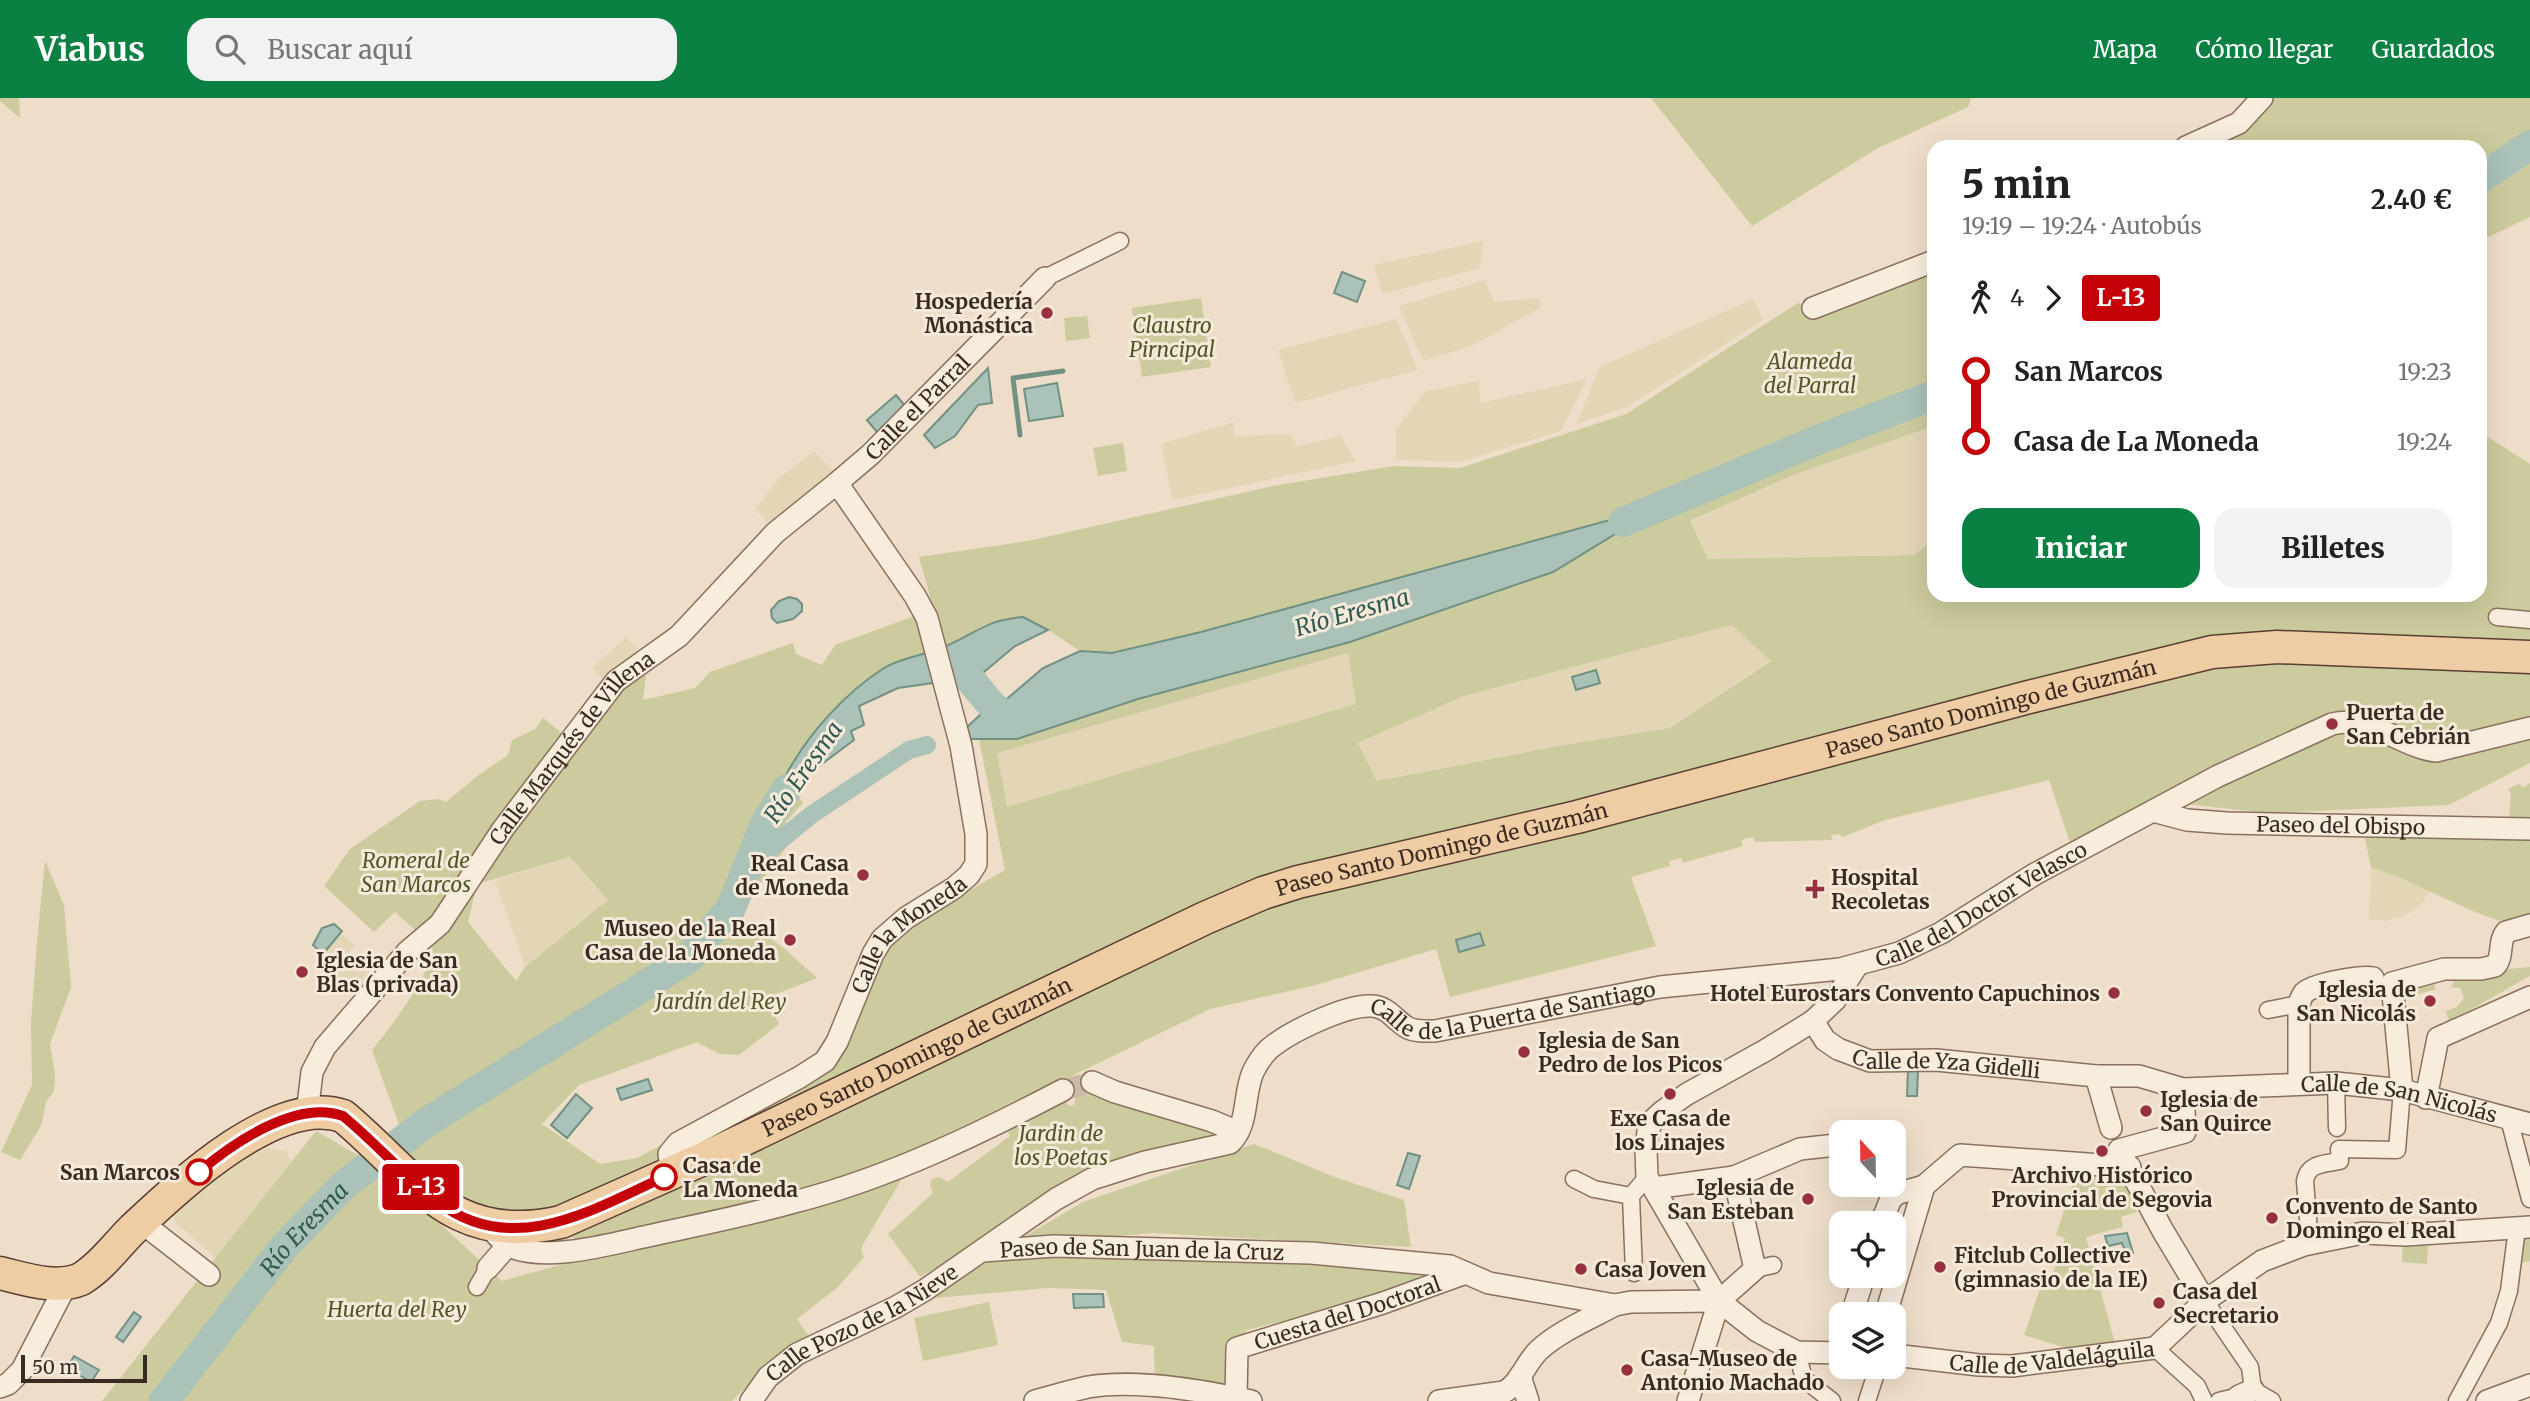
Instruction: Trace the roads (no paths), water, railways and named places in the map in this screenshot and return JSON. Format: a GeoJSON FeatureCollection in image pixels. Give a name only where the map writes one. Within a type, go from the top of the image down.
{"type":"FeatureCollection","features":[{"type":"Feature","properties":{"kind":"main road","name":"Paseo Santo Domingo de Guzmán"},"geometry":{"type":"LineString","coordinates":[[307,1114],[328,1112],[343,1116],[448,1209],[498,1235],[561,1222],[672,1174],[1205,918],[1263,893],[1298,882],[1577,817],[2029,697],[2212,652],[2277,647],[2530,657]]}},
{"type":"Feature","properties":{"kind":"main road"},"geometry":{"type":"LineString","coordinates":[[0,1273],[52,1283],[67,1283],[85,1276],[141,1222],[213,1160],[240,1141],[273,1124],[307,1114]]}},
{"type":"Feature","properties":{"kind":"street"},"geometry":{"type":"LineString","coordinates":[[2201,140],[2239,123],[2262,98]]}},
{"type":"Feature","properties":{"kind":"street","name":"Calle el Parral"},"geometry":{"type":"LineString","coordinates":[[837,483],[872,454],[1045,278],[1120,241]]}},
{"type":"Feature","properties":{"kind":"street"},"geometry":{"type":"LineString","coordinates":[[1813,308],[1927,264]]}},
{"type":"Feature","properties":{"kind":"street","name":"Calle la Moneda"},"geometry":{"type":"LineString","coordinates":[[672,1174],[669,1154],[681,1140],[800,1077],[825,1060],[837,1042],[873,954],[882,939],[906,918],[954,888],[969,875],[976,864],[977,842],[960,741],[924,610],[837,483]]}},
{"type":"Feature","properties":{"kind":"street","name":"Calle Marqués de Villena"},"geometry":{"type":"LineString","coordinates":[[307,1114],[313,1072],[325,1047],[407,952],[444,919],[503,829],[616,681],[679,636],[775,533],[837,483]]}},
{"type":"Feature","properties":{"kind":"street"},"geometry":{"type":"LineString","coordinates":[[2497,617],[2530,620]]}},
{"type":"Feature","properties":{"kind":"street","name":"Calle del Doctor Velasco"},"geometry":{"type":"LineString","coordinates":[[1719,1301],[1650,1182],[1646,1150],[1652,1121],[1687,1094],[1812,1021],[1835,1000],[1856,967],[1914,947],[2035,874],[2218,776],[2339,722],[2361,724],[2422,750],[2436,751],[2530,728]]}},
{"type":"Feature","properties":{"kind":"street","name":"Paseo del Obispo"},"geometry":{"type":"LineString","coordinates":[[2153,811],[2187,820],[2227,823],[2530,829]]}},
{"type":"Feature","properties":{"kind":"street"},"geometry":{"type":"LineString","coordinates":[[2299,1084],[2300,1004],[2302,996],[2310,989],[2347,980],[2385,981],[2444,969],[2481,969],[2496,966],[2500,960],[2501,942],[2506,932],[2530,925]]}},
{"type":"Feature","properties":{"kind":"street","name":"Calle de la Puerta de Santiago"},"geometry":{"type":"LineString","coordinates":[[1238,1132],[1251,1075],[1264,1055],[1321,1018],[1353,1008],[1380,1008],[1391,1012],[1408,1028],[1435,1031],[1660,987],[1856,967]]}},
{"type":"Feature","properties":{"kind":"street"},"geometry":{"type":"LineString","coordinates":[[2310,1244],[2305,1177],[2314,1166],[2340,1161],[2339,1149],[2397,1150],[2402,1090],[2385,981]]}},
{"type":"Feature","properties":{"kind":"street"},"geometry":{"type":"LineString","coordinates":[[2426,1098],[2438,1038],[2530,997]]}},
{"type":"Feature","properties":{"kind":"street"},"geometry":{"type":"LineString","coordinates":[[2268,1010],[2300,1004]]}},
{"type":"Feature","properties":{"kind":"street","name":"Calle de Yza Gidelli"},"geometry":{"type":"LineString","coordinates":[[1812,1021],[1825,1040],[1838,1049],[1870,1061],[1936,1060],[2096,1076],[2149,1078],[2183,1089]]}},
{"type":"Feature","properties":{"kind":"street"},"geometry":{"type":"LineString","coordinates":[[2096,1076],[2111,1128]]}},
{"type":"Feature","properties":{"kind":"street"},"geometry":{"type":"LineString","coordinates":[[1092,1082],[1115,1093],[1212,1121],[1238,1132]]}},
{"type":"Feature","properties":{"kind":"street"},"geometry":{"type":"LineString","coordinates":[[2336,1083],[2337,1128]]}},
{"type":"Feature","properties":{"kind":"street","name":"Calle de San Nicolás"},"geometry":{"type":"LineString","coordinates":[[2183,1089],[2336,1083],[2402,1090],[2530,1124]]}},
{"type":"Feature","properties":{"kind":"street"},"geometry":{"type":"LineString","coordinates":[[1886,1211],[1896,1194],[1924,1186],[1948,1163],[1965,1154],[2124,1158],[2185,1132],[2183,1089]]}},
{"type":"Feature","properties":{"kind":"street"},"geometry":{"type":"LineString","coordinates":[[477,1287],[488,1268],[498,1235],[535,1251],[560,1251],[612,1243],[800,1201],[926,1155],[1063,1090]]}},
{"type":"Feature","properties":{"kind":"street"},"geometry":{"type":"LineString","coordinates":[[2509,1119],[2530,1199]]}},
{"type":"Feature","properties":{"kind":"street","name":"Paseo de San Juan de la Cruz"},"geometry":{"type":"LineString","coordinates":[[981,1251],[1056,1199],[1092,1180],[1145,1162],[1230,1143],[1238,1132]]}},
{"type":"Feature","properties":{"kind":"street"},"geometry":{"type":"LineString","coordinates":[[1574,1179],[1594,1189],[1631,1196],[1650,1182],[1734,1177],[1800,1149],[1829,1148]]}},
{"type":"Feature","properties":{"kind":"street"},"geometry":{"type":"LineString","coordinates":[[2124,1158],[2205,1301],[2250,1367],[2237,1396],[2272,1401]]}},
{"type":"Feature","properties":{"kind":"street"},"geometry":{"type":"LineString","coordinates":[[1688,1401],[1719,1301],[1764,1267],[1734,1177]]}},
{"type":"Feature","properties":{"kind":"street"},"geometry":{"type":"LineString","coordinates":[[1906,1182],[1924,1186]]}},
{"type":"Feature","properties":{"kind":"street"},"geometry":{"type":"LineString","coordinates":[[1890,1302],[1924,1186]]}},
{"type":"Feature","properties":{"kind":"street"},"geometry":{"type":"LineString","coordinates":[[1631,1196],[1634,1273]]}},
{"type":"Feature","properties":{"kind":"street"},"geometry":{"type":"LineString","coordinates":[[141,1222],[209,1275]]}},
{"type":"Feature","properties":{"kind":"street"},"geometry":{"type":"LineString","coordinates":[[2155,1349],[2205,1301],[2262,1261],[2310,1244],[2364,1233],[2405,1235],[2523,1228],[2513,1264],[2510,1291],[2500,1323],[2457,1401]]}},
{"type":"Feature","properties":{"kind":"street","name":"Paseo de San Juan de la Cruz"},"geometry":{"type":"LineString","coordinates":[[981,1251],[1054,1246],[1311,1253],[1450,1266],[1489,1283],[1623,1303],[1719,1301]]}},
{"type":"Feature","properties":{"kind":"street","name":"Calle Pozo de la Nieve"},"geometry":{"type":"LineString","coordinates":[[751,1401],[768,1377],[797,1354],[896,1307],[981,1251]]}},
{"type":"Feature","properties":{"kind":"street","name":"Cuesta del Doctoral"},"geometry":{"type":"LineString","coordinates":[[1244,1399],[1237,1348],[1383,1303],[1466,1273]]}},
{"type":"Feature","properties":{"kind":"street"},"geometry":{"type":"LineString","coordinates":[[0,1387],[17,1377],[22,1370],[67,1283]]}},
{"type":"Feature","properties":{"kind":"street"},"geometry":{"type":"LineString","coordinates":[[1719,1301],[1757,1331],[1797,1352],[1829,1351]]}},
{"type":"Feature","properties":{"kind":"street"},"geometry":{"type":"LineString","coordinates":[[1439,1401],[1504,1392],[1514,1385],[1530,1360],[1550,1341],[1623,1303]]}},
{"type":"Feature","properties":{"kind":"street","name":"Calle de Valdeláguila"},"geometry":{"type":"LineString","coordinates":[[1906,1356],[2012,1366],[2155,1349],[2200,1394]]}},
{"type":"Feature","properties":{"kind":"street"},"geometry":{"type":"LineString","coordinates":[[1797,1352],[1804,1379],[1822,1398]]}},
{"type":"Feature","properties":{"kind":"street"},"geometry":{"type":"LineString","coordinates":[[1520,1377],[1528,1401]]}},
{"type":"Feature","properties":{"kind":"street"},"geometry":{"type":"LineString","coordinates":[[1867,1401],[1874,1379]]}},
{"type":"Feature","properties":{"kind":"street"},"geometry":{"type":"LineString","coordinates":[[1035,1401],[1089,1387],[1137,1385],[1244,1399]]}},
{"type":"Feature","properties":{"kind":"street"},"geometry":{"type":"LineString","coordinates":[[2487,1401],[2530,1385]]}},
{"type":"Feature","properties":{"kind":"water"},"geometry":{"type":"Polygon","coordinates":[[[1342,272],[1365,281],[1357,302],[1334,293],[1342,272]]]}},
{"type":"Feature","properties":{"kind":"water"},"geometry":{"type":"Polygon","coordinates":[[[988,368],[992,403],[978,405],[955,436],[935,448],[924,435],[988,368]]]}},
{"type":"Feature","properties":{"kind":"water"},"geometry":{"type":"Polygon","coordinates":[[[1057,383],[1063,416],[1029,421],[1024,389],[1057,383]]]}},
{"type":"Feature","properties":{"kind":"water"},"geometry":{"type":"Polygon","coordinates":[[[896,395],[906,407],[877,432],[867,420],[896,395]]]}},
{"type":"Feature","properties":{"kind":"water"},"geometry":{"type":"Polygon","coordinates":[[[1661,506],[1553,572],[1350,642],[1138,699],[1017,739],[970,739],[966,728],[996,700],[1001,704],[1043,668],[1080,651],[1112,653],[1201,632],[1661,506]]]}},
{"type":"Feature","properties":{"kind":"water"},"geometry":{"type":"Polygon","coordinates":[[[789,597],[802,604],[802,611],[793,619],[777,623],[772,618],[771,610],[779,601],[789,597]]]}},
{"type":"Feature","properties":{"kind":"water"},"geometry":{"type":"Polygon","coordinates":[[[1023,617],[1048,630],[1015,646],[965,688],[954,680],[898,688],[859,706],[864,725],[851,731],[854,740],[806,776],[808,779],[794,790],[766,822],[784,779],[806,743],[855,689],[891,664],[944,647],[990,624],[1023,617]]]}},
{"type":"Feature","properties":{"kind":"water"},"geometry":{"type":"Polygon","coordinates":[[[1596,670],[1600,683],[1576,690],[1572,677],[1596,670]]]}},
{"type":"Feature","properties":{"kind":"water"},"geometry":{"type":"Polygon","coordinates":[[[334,924],[342,931],[323,954],[313,945],[322,928],[334,924]]]}},
{"type":"Feature","properties":{"kind":"water"},"geometry":{"type":"Polygon","coordinates":[[[1480,933],[1484,945],[1459,952],[1456,940],[1480,933]]]}},
{"type":"Feature","properties":{"kind":"water"},"geometry":{"type":"Polygon","coordinates":[[[1908,1069],[1918,1069],[1917,1096],[1907,1096],[1908,1069]]]}},
{"type":"Feature","properties":{"kind":"water"},"geometry":{"type":"Polygon","coordinates":[[[648,1079],[652,1090],[621,1100],[617,1089],[648,1079]]]}},
{"type":"Feature","properties":{"kind":"water"},"geometry":{"type":"Polygon","coordinates":[[[576,1094],[592,1108],[567,1138],[551,1125],[576,1094]]]}},
{"type":"Feature","properties":{"kind":"water"},"geometry":{"type":"Polygon","coordinates":[[[1408,1153],[1420,1156],[1409,1189],[1397,1185],[1408,1153]]]}},
{"type":"Feature","properties":{"kind":"water"},"geometry":{"type":"Polygon","coordinates":[[[2127,1233],[2133,1253],[2126,1254],[2122,1243],[2108,1246],[2105,1236],[2127,1233]]]}},
{"type":"Feature","properties":{"kind":"water"},"geometry":{"type":"Polygon","coordinates":[[[1073,1294],[1103,1294],[1104,1307],[1074,1308],[1073,1294]]]}},
{"type":"Feature","properties":{"kind":"water"},"geometry":{"type":"Polygon","coordinates":[[[134,1312],[141,1317],[123,1342],[116,1337],[134,1312]]]}},
{"type":"Feature","properties":{"kind":"water"},"geometry":{"type":"Polygon","coordinates":[[[74,1356],[99,1370],[91,1382],[67,1368],[74,1356]]]}},
{"type":"Feature","properties":{"kind":"waterway","name":"Río Eresma"},"geometry":{"type":"LineString","coordinates":[[2487,174],[2530,145]]}},
{"type":"Feature","properties":{"kind":"waterway"},"geometry":{"type":"LineString","coordinates":[[1020,435],[1013,378],[1063,371]]}},
{"type":"Feature","properties":{"kind":"waterway","name":"Río Eresma"},"geometry":{"type":"LineString","coordinates":[[1623,522],[1825,437],[1927,398]]}},
{"type":"Feature","properties":{"kind":"waterway","name":"Río Eresma"},"geometry":{"type":"LineString","coordinates":[[938,665],[952,666],[963,673],[1001,713],[1013,717],[1027,714]]}},
{"type":"Feature","properties":{"kind":"waterway"},"geometry":{"type":"LineString","coordinates":[[747,868],[811,815],[909,750],[927,745]]}},
{"type":"Feature","properties":{"kind":"waterway","name":"Río Eresma"},"geometry":{"type":"LineString","coordinates":[[164,1401],[285,1246],[344,1185],[427,1122],[689,958],[731,908],[766,822],[787,789]]}},
{"type":"Feature","properties":{"kind":"tunnel"},"geometry":{"type":"LineString","coordinates":[[1063,1090],[1092,1082]]}},
{"type":"Feature","properties":{"kind":"place","name":"Hospedería Monástica"},"geometry":{"type":"Point","coordinates":[1047,313]}},
{"type":"Feature","properties":{"kind":"place","name":"Puerta de San Cebrián"},"geometry":{"type":"Point","coordinates":[2332,724]}},
{"type":"Feature","properties":{"kind":"place","name":"Real Casa de Moneda"},"geometry":{"type":"Point","coordinates":[863,875]}},
{"type":"Feature","properties":{"kind":"place","name":"Hospital Recoletas"},"geometry":{"type":"Point","coordinates":[1815,889]}},
{"type":"Feature","properties":{"kind":"place","name":"Museo de la Real Casa de la Moneda"},"geometry":{"type":"Point","coordinates":[790,940]}},
{"type":"Feature","properties":{"kind":"place","name":"Iglesia de San Blas (privada)"},"geometry":{"type":"Point","coordinates":[302,972]}},
{"type":"Feature","properties":{"kind":"place","name":"Hotel Eurostars Convento Capuchinos"},"geometry":{"type":"Point","coordinates":[2114,993]}},
{"type":"Feature","properties":{"kind":"place","name":"Iglesia de San Nicolás"},"geometry":{"type":"Point","coordinates":[2430,1001]}},
{"type":"Feature","properties":{"kind":"place","name":"Iglesia de San Pedro de los Picos"},"geometry":{"type":"Point","coordinates":[1524,1052]}},
{"type":"Feature","properties":{"kind":"place","name":"Exe Casa de los Linajes"},"geometry":{"type":"Point","coordinates":[1670,1094]}},
{"type":"Feature","properties":{"kind":"place","name":"Iglesia de San Quirce"},"geometry":{"type":"Point","coordinates":[2146,1111]}},
{"type":"Feature","properties":{"kind":"place","name":"Archivo Histórico Provincial de Segovia"},"geometry":{"type":"Point","coordinates":[2102,1151]}},
{"type":"Feature","properties":{"kind":"place","name":"San Marcos"},"geometry":{"type":"Point","coordinates":[199,1172]}},
{"type":"Feature","properties":{"kind":"place","name":"Casa de La Moneda"},"geometry":{"type":"Point","coordinates":[664,1177]}},
{"type":"Feature","properties":{"kind":"place","name":"Iglesia de San Esteban"},"geometry":{"type":"Point","coordinates":[1808,1199]}},
{"type":"Feature","properties":{"kind":"place","name":"Convento de Santo Domingo el Real"},"geometry":{"type":"Point","coordinates":[2272,1218]}},
{"type":"Feature","properties":{"kind":"place","name":"Fitclub Collective (gimnasio de la IE)"},"geometry":{"type":"Point","coordinates":[1940,1267]}},
{"type":"Feature","properties":{"kind":"place","name":"Casa Joven"},"geometry":{"type":"Point","coordinates":[1581,1269]}},
{"type":"Feature","properties":{"kind":"place","name":"Casa del Secretario"},"geometry":{"type":"Point","coordinates":[2159,1303]}},
{"type":"Feature","properties":{"kind":"place","name":"Casa-Museo de Antonio Machado"},"geometry":{"type":"Point","coordinates":[1627,1370]}},
{"type":"Feature","properties":{"kind":"park label","name":"Claustro Pirncipal"},"geometry":{"type":"Point","coordinates":[1172,337]}},
{"type":"Feature","properties":{"kind":"park label","name":"Alameda del Parral"},"geometry":{"type":"Point","coordinates":[1810,373]}},
{"type":"Feature","properties":{"kind":"park label","name":"Romeral de San Marcos"},"geometry":{"type":"Point","coordinates":[416,872]}},
{"type":"Feature","properties":{"kind":"park label","name":"Jardín del Rey"},"geometry":{"type":"Point","coordinates":[721,1001]}},
{"type":"Feature","properties":{"kind":"park label","name":"Jardin de los Poetas"},"geometry":{"type":"Point","coordinates":[1061,1145]}},
{"type":"Feature","properties":{"kind":"park label","name":"Huerta del Rey"},"geometry":{"type":"Point","coordinates":[397,1309]}}]}
